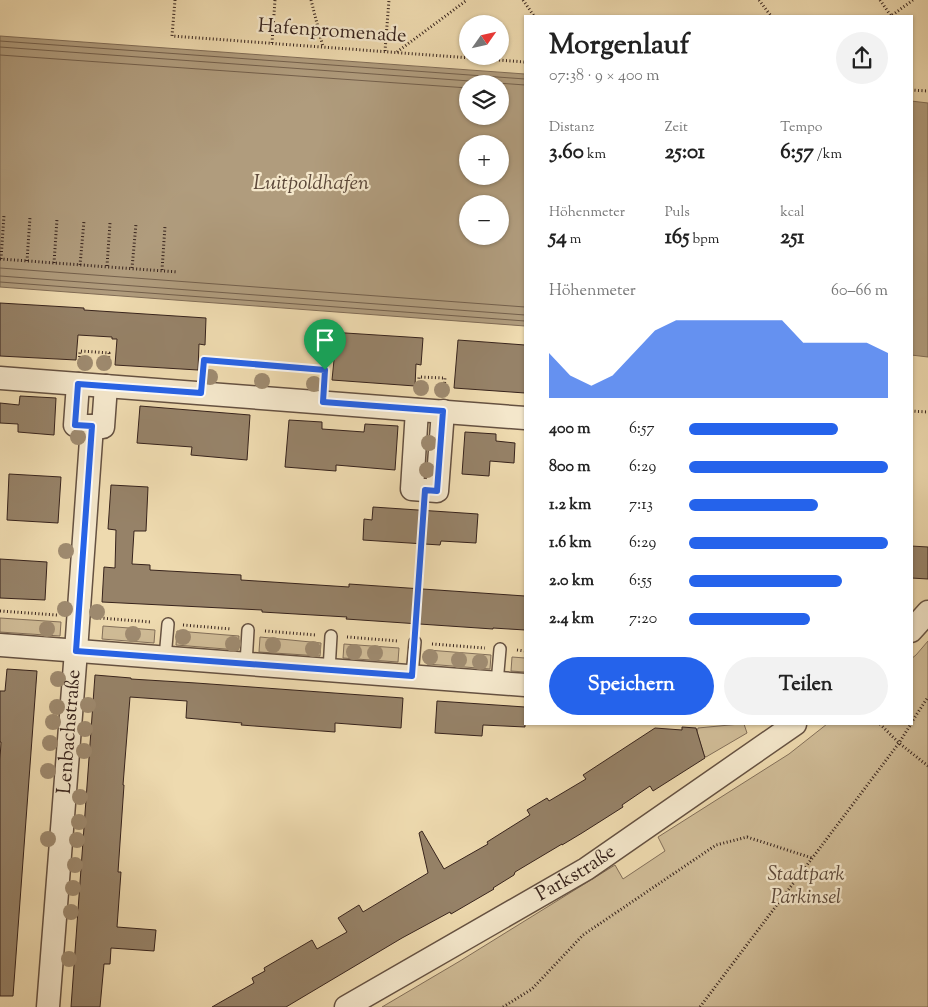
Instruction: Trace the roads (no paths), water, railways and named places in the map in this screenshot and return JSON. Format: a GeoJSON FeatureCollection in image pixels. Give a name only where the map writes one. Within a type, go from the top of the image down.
{"type":"FeatureCollection","features":[{"type":"Feature","properties":{"kind":"street"},"geometry":{"type":"LineString","coordinates":[[0,378],[524,418]]}},
{"type":"Feature","properties":{"kind":"street"},"geometry":{"type":"LineString","coordinates":[[78,384],[75,425],[103,427],[106,386]]}},
{"type":"Feature","properties":{"kind":"street"},"geometry":{"type":"LineString","coordinates":[[417,410],[412,490],[437,491],[443,411]]}},
{"type":"Feature","properties":{"kind":"street","name":"Lenbachstraße"},"geometry":{"type":"LineString","coordinates":[[48,1007],[92,426]]}},
{"type":"Feature","properties":{"kind":"street"},"geometry":{"type":"LineString","coordinates":[[913,629],[928,612]]}},
{"type":"Feature","properties":{"kind":"street"},"geometry":{"type":"LineString","coordinates":[[0,645],[524,685]]}},
{"type":"Feature","properties":{"kind":"street","name":"Parkstraße"},"geometry":{"type":"LineString","coordinates":[[346,1007],[586,869],[778,730],[792,725]]}},
{"type":"Feature","properties":{"kind":"lane"},"geometry":{"type":"LineString","coordinates":[[165,658],[168,624]]}},
{"type":"Feature","properties":{"kind":"lane"},"geometry":{"type":"LineString","coordinates":[[246,664],[248,630]]}},
{"type":"Feature","properties":{"kind":"lane"},"geometry":{"type":"LineString","coordinates":[[329,670],[331,636]]}},
{"type":"Feature","properties":{"kind":"lane"},"geometry":{"type":"LineString","coordinates":[[412,676],[415,642]]}},
{"type":"Feature","properties":{"kind":"lane"},"geometry":{"type":"LineString","coordinates":[[497,683],[500,649]]}},
{"type":"Feature","properties":{"kind":"water","name":"Luitpoldhafen"},"geometry":{"type":"Polygon","coordinates":[[[0,36],[524,74],[524,326],[0,287],[0,36]]]}},
{"type":"Feature","properties":{"kind":"water"},"geometry":{"type":"Polygon","coordinates":[[[913,101],[928,103],[928,357],[913,355],[913,101]]]}},
{"type":"Feature","properties":{"kind":"park label","name":"Stadtpark Parkinsel"},"geometry":{"type":"Point","coordinates":[806,886]}}]}
